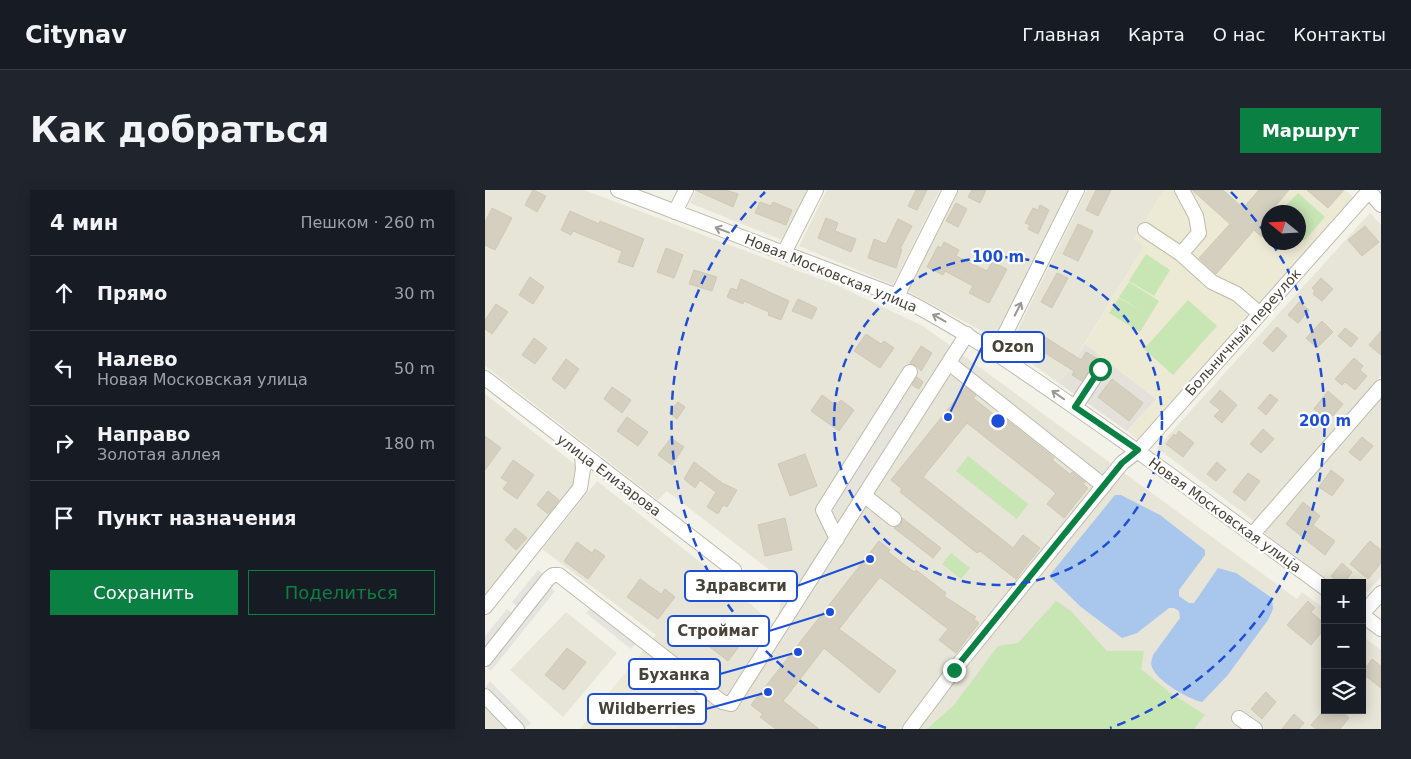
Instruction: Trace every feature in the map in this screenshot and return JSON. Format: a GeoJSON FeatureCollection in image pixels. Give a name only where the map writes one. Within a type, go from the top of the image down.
{"type":"FeatureCollection","features":[{"type":"Feature","properties":{"kind":"street","name":"Новая Московская улица"},"geometry":{"type":"LineString","coordinates":[[618,190],[897,296],[967,334],[1138,450],[1321,585]]}},
{"type":"Feature","properties":{"kind":"street"},"geometry":{"type":"LineString","coordinates":[[675,212],[686,190]]}},
{"type":"Feature","properties":{"kind":"street"},"geometry":{"type":"LineString","coordinates":[[784,253],[816,190]]}},
{"type":"Feature","properties":{"kind":"street"},"geometry":{"type":"LineString","coordinates":[[897,296],[949,190]]}},
{"type":"Feature","properties":{"kind":"street"},"geometry":{"type":"LineString","coordinates":[[996,352],[1077,190]]}},
{"type":"Feature","properties":{"kind":"street"},"geometry":{"type":"LineString","coordinates":[[1181,254],[1199,234],[1196,216],[1182,190]]}},
{"type":"Feature","properties":{"kind":"street"},"geometry":{"type":"LineString","coordinates":[[1368,191],[1381,205]]}},
{"type":"Feature","properties":{"kind":"street","name":"Больничный переулок"},"geometry":{"type":"LineString","coordinates":[[910,729],[954,670],[1122,463],[1138,450],[1368,191]]}},
{"type":"Feature","properties":{"kind":"street"},"geometry":{"type":"LineString","coordinates":[[1145,230],[1181,254],[1212,282],[1237,294],[1259,314]]}},
{"type":"Feature","properties":{"kind":"street"},"geometry":{"type":"LineString","coordinates":[[485,659],[548,579],[553,575],[559,575],[722,702],[731,704],[967,334]]}},
{"type":"Feature","properties":{"kind":"street"},"geometry":{"type":"LineString","coordinates":[[949,363],[1104,486]]}},
{"type":"Feature","properties":{"kind":"street"},"geometry":{"type":"LineString","coordinates":[[1075,407],[1100,369]]}},
{"type":"Feature","properties":{"kind":"street"},"geometry":{"type":"LineString","coordinates":[[837,540],[823,510],[910,372]]}},
{"type":"Feature","properties":{"kind":"street","name":"улица Елизарова"},"geometry":{"type":"LineString","coordinates":[[485,378],[581,454],[734,570]]}},
{"type":"Feature","properties":{"kind":"street"},"geometry":{"type":"LineString","coordinates":[[1252,535],[1381,387]]}},
{"type":"Feature","properties":{"kind":"street"},"geometry":{"type":"LineString","coordinates":[[485,607],[580,488],[583,469],[581,454]]}},
{"type":"Feature","properties":{"kind":"street"},"geometry":{"type":"LineString","coordinates":[[865,496],[894,519]]}},
{"type":"Feature","properties":{"kind":"street"},"geometry":{"type":"LineString","coordinates":[[1366,610],[1381,593]]}},
{"type":"Feature","properties":{"kind":"street"},"geometry":{"type":"LineString","coordinates":[[1366,618],[1381,629]]}},
{"type":"Feature","properties":{"kind":"street"},"geometry":{"type":"LineString","coordinates":[[485,696],[517,729]]}},
{"type":"Feature","properties":{"kind":"street"},"geometry":{"type":"LineString","coordinates":[[1239,718],[1255,729]]}},
{"type":"Feature","properties":{"kind":"shaded area"},"geometry":{"type":"Polygon","coordinates":[[[485,190],[584,190],[836,285],[923,326],[1297,599],[1302,592],[1321,606],[1321,714],[1366,714],[1366,639],[1381,650],[1381,729],[580,729],[656,635],[542,549],[597,481],[714,573],[776,626],[785,582],[667,491],[658,500],[485,366],[485,190]]]}},
{"type":"Feature","properties":{"kind":"shaded area"},"geometry":{"type":"Polygon","coordinates":[[[696,190],[807,190],[782,240],[690,203],[696,190]]]}},
{"type":"Feature","properties":{"kind":"shaded area"},"geometry":{"type":"Polygon","coordinates":[[[827,190],[940,190],[893,285],[799,246],[827,190]]]}},
{"type":"Feature","properties":{"kind":"shaded area"},"geometry":{"type":"Polygon","coordinates":[[[959,190],[1069,190],[995,338],[907,291],[959,190]]]}},
{"type":"Feature","properties":{"kind":"shaded area"},"geometry":{"type":"Polygon","coordinates":[[[1087,190],[1164,190],[1134,239],[1144,246],[1060,384],[1009,347],[1087,190]]]}},
{"type":"Feature","properties":{"kind":"shaded area"},"geometry":{"type":"Polygon","coordinates":[[[1164,190],[1345,190],[1355,199],[1140,442],[1127,431],[1156,399],[1085,344],[1144,246],[1134,239],[1164,190]]]}},
{"type":"Feature","properties":{"kind":"shaded area"},"geometry":{"type":"Polygon","coordinates":[[[1370,213],[1381,225],[1381,375],[1254,521],[1157,448],[1370,213]]]}},
{"type":"Feature","properties":{"kind":"shaded area"},"geometry":{"type":"Polygon","coordinates":[[[1085,344],[1156,399],[1127,431],[1060,384],[1085,344]]]}},
{"type":"Feature","properties":{"kind":"shaded area"},"geometry":{"type":"Polygon","coordinates":[[[485,394],[577,466],[577,485],[485,600],[485,394]]]}},
{"type":"Feature","properties":{"kind":"shaded area"},"geometry":{"type":"Polygon","coordinates":[[[1381,396],[1381,577],[1366,593],[1366,579],[1327,579],[1262,531],[1381,396]]]}},
{"type":"Feature","properties":{"kind":"shaded area"},"geometry":{"type":"Polygon","coordinates":[[[898,397],[905,402],[834,514],[827,510],[898,397]]]}},
{"type":"Feature","properties":{"kind":"shaded area"},"geometry":{"type":"Polygon","coordinates":[[[908,404],[915,408],[858,498],[851,494],[908,404]]]}},
{"type":"Feature","properties":{"kind":"shaded area"},"geometry":{"type":"Polygon","coordinates":[[[538,570],[544,575],[518,608],[512,602],[538,570]]]}},
{"type":"Feature","properties":{"kind":"shaded area"},"geometry":{"type":"Polygon","coordinates":[[[548,586],[555,591],[491,671],[485,666],[548,586]]]}},
{"type":"Feature","properties":{"kind":"shaded area"},"geometry":{"type":"Polygon","coordinates":[[[591,607],[636,643],[631,649],[586,613],[591,607]]]}},
{"type":"Feature","properties":{"kind":"shaded area"},"geometry":{"type":"Polygon","coordinates":[[[507,609],[513,614],[488,646],[485,643],[485,636],[507,609]]]}},
{"type":"Feature","properties":{"kind":"shaded area"},"geometry":{"type":"Polygon","coordinates":[[[566,612],[617,653],[563,717],[510,670],[566,612]]]}},
{"type":"Feature","properties":{"kind":"shaded area"},"geometry":{"type":"Polygon","coordinates":[[[642,653],[701,698],[677,729],[580,729],[642,653]]]}},
{"type":"Feature","properties":{"kind":"shaded area"},"geometry":{"type":"Polygon","coordinates":[[[490,681],[531,723],[525,729],[485,688],[490,681]]]}},
{"type":"Feature","properties":{"kind":"shaded area"},"geometry":{"type":"Polygon","coordinates":[[[485,705],[510,729],[485,729],[485,705]]]}},
{"type":"Feature","properties":{"kind":"green space"},"geometry":{"type":"Polygon","coordinates":[[[1298,193],[1325,217],[1306,239],[1306,205],[1287,205],[1298,193]]]}},
{"type":"Feature","properties":{"kind":"green space"},"geometry":{"type":"Polygon","coordinates":[[[1146,254],[1170,270],[1154,296],[1129,281],[1146,254]]]}},
{"type":"Feature","properties":{"kind":"green space"},"geometry":{"type":"Polygon","coordinates":[[[1129,282],[1159,301],[1140,332],[1109,313],[1119,298],[1144,313],[1119,297],[1129,282]]]}},
{"type":"Feature","properties":{"kind":"green space"},"geometry":{"type":"Polygon","coordinates":[[[1188,300],[1217,326],[1173,375],[1144,349],[1188,300]]]}},
{"type":"Feature","properties":{"kind":"green space"},"geometry":{"type":"Polygon","coordinates":[[[968,456],[1028,504],[1017,519],[956,471],[968,456]]]}},
{"type":"Feature","properties":{"kind":"green space"},"geometry":{"type":"Polygon","coordinates":[[[951,553],[970,568],[961,579],[942,564],[951,553]]]}},
{"type":"Feature","properties":{"kind":"green space"},"geometry":{"type":"Polygon","coordinates":[[[1056,601],[1071,611],[1107,651],[1144,651],[1141,669],[1169,692],[1205,715],[1194,729],[927,729],[954,705],[998,646],[1018,643],[1056,601]]]}},
{"type":"Feature","properties":{"kind":"water"},"geometry":{"type":"Polygon","coordinates":[[[1115,495],[1121,495],[1160,515],[1205,550],[1205,555],[1179,590],[1179,596],[1189,603],[1194,603],[1218,568],[1236,573],[1272,598],[1273,609],[1268,620],[1227,676],[1202,702],[1181,693],[1166,683],[1151,666],[1153,655],[1180,618],[1179,611],[1169,608],[1137,633],[1122,638],[1081,607],[1049,576],[1115,495]]]}},
{"type":"Feature","properties":{"kind":"building"},"geometry":{"type":"Polygon","coordinates":[[[533,190],[546,196],[537,212],[525,205],[533,190]]]}},
{"type":"Feature","properties":{"kind":"building"},"geometry":{"type":"Polygon","coordinates":[[[695,190],[726,190],[738,194],[733,207],[695,190]]]}},
{"type":"Feature","properties":{"kind":"building"},"geometry":{"type":"Polygon","coordinates":[[[916,190],[927,190],[917,210],[908,206],[916,190]]]}},
{"type":"Feature","properties":{"kind":"building"},"geometry":{"type":"Polygon","coordinates":[[[972,190],[986,190],[980,203],[968,197],[972,190]]]}},
{"type":"Feature","properties":{"kind":"building"},"geometry":{"type":"Polygon","coordinates":[[[1096,190],[1111,190],[1098,216],[1086,210],[1096,190]]]}},
{"type":"Feature","properties":{"kind":"building"},"geometry":{"type":"Polygon","coordinates":[[[1192,190],[1223,190],[1243,208],[1259,190],[1289,190],[1276,205],[1261,205],[1261,236],[1254,230],[1216,274],[1199,258],[1230,224],[1192,190]]]}},
{"type":"Feature","properties":{"kind":"building"},"geometry":{"type":"Polygon","coordinates":[[[1307,190],[1344,190],[1328,208],[1307,190]]]}},
{"type":"Feature","properties":{"kind":"building"},"geometry":{"type":"Polygon","coordinates":[[[760,202],[771,206],[773,202],[792,210],[786,225],[755,213],[760,202]]]}},
{"type":"Feature","properties":{"kind":"building"},"geometry":{"type":"Polygon","coordinates":[[[956,203],[967,209],[958,227],[946,221],[956,203]]]}},
{"type":"Feature","properties":{"kind":"building"},"geometry":{"type":"Polygon","coordinates":[[[1040,205],[1049,210],[1038,234],[1028,229],[1030,225],[1025,223],[1033,208],[1038,210],[1040,205]]]}},
{"type":"Feature","properties":{"kind":"building"},"geometry":{"type":"Polygon","coordinates":[[[492,208],[512,218],[495,250],[485,245],[485,222],[492,208]]]}},
{"type":"Feature","properties":{"kind":"building"},"geometry":{"type":"Polygon","coordinates":[[[570,211],[599,224],[600,221],[644,239],[633,267],[618,262],[622,251],[573,231],[571,235],[561,230],[570,211]]]}},
{"type":"Feature","properties":{"kind":"building"},"geometry":{"type":"Polygon","coordinates":[[[826,218],[838,223],[835,231],[856,239],[851,252],[818,238],[826,218]]]}},
{"type":"Feature","properties":{"kind":"building"},"geometry":{"type":"Polygon","coordinates":[[[898,219],[912,226],[900,249],[902,249],[896,268],[868,258],[874,239],[886,244],[898,219]]]}},
{"type":"Feature","properties":{"kind":"building"},"geometry":{"type":"Polygon","coordinates":[[[1078,224],[1093,231],[1078,261],[1063,254],[1078,224]]]}},
{"type":"Feature","properties":{"kind":"building"},"geometry":{"type":"Polygon","coordinates":[[[1365,226],[1379,242],[1362,256],[1348,240],[1365,226]]]}},
{"type":"Feature","properties":{"kind":"building"},"geometry":{"type":"Polygon","coordinates":[[[944,242],[959,250],[956,256],[987,271],[992,262],[1007,269],[989,303],[969,293],[973,286],[945,271],[943,275],[927,267],[938,246],[941,248],[944,242]]]}},
{"type":"Feature","properties":{"kind":"building"},"geometry":{"type":"Polygon","coordinates":[[[666,248],[683,255],[674,278],[657,272],[666,248]]]}},
{"type":"Feature","properties":{"kind":"building"},"geometry":{"type":"Polygon","coordinates":[[[694,270],[717,277],[712,291],[689,284],[694,270]]]}},
{"type":"Feature","properties":{"kind":"building"},"geometry":{"type":"Polygon","coordinates":[[[1057,273],[1068,278],[1052,308],[1041,302],[1057,273]]]}},
{"type":"Feature","properties":{"kind":"building"},"geometry":{"type":"Polygon","coordinates":[[[530,277],[544,287],[533,304],[519,295],[530,277]]]}},
{"type":"Feature","properties":{"kind":"building"},"geometry":{"type":"Polygon","coordinates":[[[1321,278],[1333,289],[1322,301],[1313,294],[1315,291],[1312,288],[1321,278]]]}},
{"type":"Feature","properties":{"kind":"building"},"geometry":{"type":"Polygon","coordinates":[[[741,279],[789,301],[781,320],[768,315],[769,312],[744,301],[743,304],[727,297],[731,288],[737,290],[741,279]]]}},
{"type":"Feature","properties":{"kind":"building"},"geometry":{"type":"Polygon","coordinates":[[[798,299],[817,308],[812,319],[792,311],[798,299]]]}},
{"type":"Feature","properties":{"kind":"building"},"geometry":{"type":"Polygon","coordinates":[[[1299,302],[1309,310],[1298,323],[1288,315],[1299,302]]]}},
{"type":"Feature","properties":{"kind":"building"},"geometry":{"type":"Polygon","coordinates":[[[496,304],[508,312],[492,334],[485,329],[485,320],[496,304]]]}},
{"type":"Feature","properties":{"kind":"building"},"geometry":{"type":"Polygon","coordinates":[[[1322,321],[1333,332],[1317,348],[1306,338],[1322,321]]]}},
{"type":"Feature","properties":{"kind":"building"},"geometry":{"type":"Polygon","coordinates":[[[1277,327],[1287,336],[1273,352],[1263,343],[1277,327]]]}},
{"type":"Feature","properties":{"kind":"building"},"geometry":{"type":"Polygon","coordinates":[[[1345,328],[1358,338],[1351,347],[1338,336],[1345,328]]]}},
{"type":"Feature","properties":{"kind":"building"},"geometry":{"type":"Polygon","coordinates":[[[1381,331],[1381,355],[1369,345],[1381,331]]]}},
{"type":"Feature","properties":{"kind":"building"},"geometry":{"type":"Polygon","coordinates":[[[1037,332],[1081,360],[1086,352],[1098,359],[1082,381],[1072,375],[1074,371],[1029,343],[1037,332]]]}},
{"type":"Feature","properties":{"kind":"building"},"geometry":{"type":"Polygon","coordinates":[[[866,334],[881,344],[884,341],[894,348],[880,368],[854,351],[866,334]]]}},
{"type":"Feature","properties":{"kind":"building"},"geometry":{"type":"Polygon","coordinates":[[[534,338],[547,348],[535,364],[522,355],[534,338]]]}},
{"type":"Feature","properties":{"kind":"building"},"geometry":{"type":"Polygon","coordinates":[[[921,346],[932,353],[921,371],[910,363],[921,346]]]}},
{"type":"Feature","properties":{"kind":"building"},"geometry":{"type":"Polygon","coordinates":[[[1354,358],[1363,366],[1360,370],[1367,376],[1355,390],[1345,382],[1342,385],[1335,379],[1354,358]]]}},
{"type":"Feature","properties":{"kind":"building"},"geometry":{"type":"Polygon","coordinates":[[[566,359],[579,369],[565,389],[552,379],[566,359]]]}},
{"type":"Feature","properties":{"kind":"building"},"geometry":{"type":"Polygon","coordinates":[[[917,377],[923,382],[919,389],[912,385],[917,377]]]}},
{"type":"Feature","properties":{"kind":"building"},"geometry":{"type":"Polygon","coordinates":[[[1112,379],[1143,403],[1129,421],[1098,397],[1112,379]]]}},
{"type":"Feature","properties":{"kind":"building"},"geometry":{"type":"Polygon","coordinates":[[[612,387],[631,400],[622,413],[604,399],[612,387]]]}},
{"type":"Feature","properties":{"kind":"building"},"geometry":{"type":"Polygon","coordinates":[[[966,387],[976,395],[973,398],[1002,421],[1004,418],[1054,458],[1052,460],[1070,474],[1072,472],[1085,482],[1083,484],[1088,488],[1064,518],[1047,504],[1056,493],[967,423],[923,477],[1013,548],[1023,535],[1040,548],[1016,579],[980,551],[977,553],[900,492],[902,489],[891,480],[966,387]]]}},
{"type":"Feature","properties":{"kind":"building"},"geometry":{"type":"Polygon","coordinates":[[[1220,390],[1237,405],[1222,423],[1214,416],[1220,410],[1210,402],[1220,390]]]}},
{"type":"Feature","properties":{"kind":"building"},"geometry":{"type":"Polygon","coordinates":[[[1328,391],[1343,404],[1333,416],[1329,412],[1324,417],[1314,409],[1328,391]]]}},
{"type":"Feature","properties":{"kind":"building"},"geometry":{"type":"Polygon","coordinates":[[[1270,394],[1278,400],[1266,415],[1258,408],[1270,394]]]}},
{"type":"Feature","properties":{"kind":"building"},"geometry":{"type":"Polygon","coordinates":[[[822,395],[836,405],[841,400],[854,410],[839,431],[811,411],[822,395]]]}},
{"type":"Feature","properties":{"kind":"building"},"geometry":{"type":"Polygon","coordinates":[[[678,402],[685,407],[677,419],[669,413],[678,402]]]}},
{"type":"Feature","properties":{"kind":"building"},"geometry":{"type":"Polygon","coordinates":[[[627,417],[648,432],[638,446],[617,431],[627,417]]]}},
{"type":"Feature","properties":{"kind":"building"},"geometry":{"type":"Polygon","coordinates":[[[1263,429],[1274,439],[1261,453],[1250,444],[1263,429]]]}},
{"type":"Feature","properties":{"kind":"building"},"geometry":{"type":"Polygon","coordinates":[[[1179,431],[1194,443],[1183,457],[1166,444],[1179,431]]]}},
{"type":"Feature","properties":{"kind":"building"},"geometry":{"type":"Polygon","coordinates":[[[485,436],[501,448],[485,470],[485,436]]]}},
{"type":"Feature","properties":{"kind":"building"},"geometry":{"type":"Polygon","coordinates":[[[1362,437],[1373,446],[1360,461],[1349,452],[1362,437]]]}},
{"type":"Feature","properties":{"kind":"building"},"geometry":{"type":"Polygon","coordinates":[[[671,438],[684,447],[672,465],[658,455],[671,438]]]}},
{"type":"Feature","properties":{"kind":"building"},"geometry":{"type":"Polygon","coordinates":[[[805,454],[817,486],[790,496],[778,464],[805,454]]]}},
{"type":"Feature","properties":{"kind":"building"},"geometry":{"type":"Polygon","coordinates":[[[513,460],[534,475],[517,499],[503,489],[508,482],[501,478],[513,460]]]}},
{"type":"Feature","properties":{"kind":"building"},"geometry":{"type":"Polygon","coordinates":[[[694,462],[722,483],[737,490],[727,507],[723,505],[718,514],[707,507],[716,492],[700,480],[695,488],[684,479],[694,462]]]}},
{"type":"Feature","properties":{"kind":"building"},"geometry":{"type":"Polygon","coordinates":[[[1217,462],[1226,470],[1216,481],[1207,474],[1217,462]]]}},
{"type":"Feature","properties":{"kind":"building"},"geometry":{"type":"Polygon","coordinates":[[[1331,470],[1344,480],[1332,496],[1319,487],[1331,470]]]}},
{"type":"Feature","properties":{"kind":"building"},"geometry":{"type":"Polygon","coordinates":[[[1248,473],[1260,481],[1245,501],[1233,492],[1248,473]]]}},
{"type":"Feature","properties":{"kind":"building"},"geometry":{"type":"Polygon","coordinates":[[[548,491],[559,500],[548,514],[537,505],[548,491]]]}},
{"type":"Feature","properties":{"kind":"building"},"geometry":{"type":"Polygon","coordinates":[[[1303,502],[1320,516],[1313,525],[1335,541],[1325,555],[1286,524],[1303,502]]]}},
{"type":"Feature","properties":{"kind":"building"},"geometry":{"type":"Polygon","coordinates":[[[785,518],[792,550],[765,556],[758,525],[785,518]]]}},
{"type":"Feature","properties":{"kind":"building"},"geometry":{"type":"Polygon","coordinates":[[[902,518],[941,548],[933,558],[894,528],[901,525],[902,518]]]}},
{"type":"Feature","properties":{"kind":"building"},"geometry":{"type":"Polygon","coordinates":[[[515,528],[527,538],[516,550],[505,540],[515,528]]]}},
{"type":"Feature","properties":{"kind":"building"},"geometry":{"type":"Polygon","coordinates":[[[879,541],[890,550],[888,552],[946,593],[944,596],[976,617],[974,619],[979,623],[956,653],[939,640],[948,629],[880,577],[839,629],[896,671],[879,693],[824,648],[783,701],[819,729],[776,729],[760,717],[763,714],[751,705],[879,541]]]}},
{"type":"Feature","properties":{"kind":"building"},"geometry":{"type":"Polygon","coordinates":[[[1370,541],[1381,550],[1381,563],[1368,579],[1350,564],[1370,541]]]}},
{"type":"Feature","properties":{"kind":"building"},"geometry":{"type":"Polygon","coordinates":[[[577,542],[592,553],[595,549],[605,556],[588,579],[564,561],[577,542]]]}},
{"type":"Feature","properties":{"kind":"building"},"geometry":{"type":"Polygon","coordinates":[[[1342,563],[1352,572],[1347,579],[1334,579],[1331,576],[1342,563]]]}},
{"type":"Feature","properties":{"kind":"building"},"geometry":{"type":"Polygon","coordinates":[[[640,579],[661,594],[665,589],[675,597],[658,619],[627,597],[640,579]]]}},
{"type":"Feature","properties":{"kind":"building"},"geometry":{"type":"Polygon","coordinates":[[[1308,601],[1315,608],[1311,612],[1321,621],[1321,633],[1311,645],[1287,625],[1308,601]]]}},
{"type":"Feature","properties":{"kind":"building"},"geometry":{"type":"Polygon","coordinates":[[[714,623],[741,644],[728,661],[701,640],[714,623]]]}},
{"type":"Feature","properties":{"kind":"building"},"geometry":{"type":"Polygon","coordinates":[[[567,648],[586,662],[564,690],[545,675],[567,648]]]}},
{"type":"Feature","properties":{"kind":"building"},"geometry":{"type":"Polygon","coordinates":[[[1372,659],[1381,666],[1381,688],[1366,676],[1366,667],[1372,659]]]}},
{"type":"Feature","properties":{"kind":"building"},"geometry":{"type":"Polygon","coordinates":[[[1266,692],[1276,702],[1262,719],[1251,709],[1266,692]]]}},
{"type":"Feature","properties":{"kind":"building"},"geometry":{"type":"Polygon","coordinates":[[[1321,713],[1344,714],[1349,718],[1340,729],[1316,729],[1311,725],[1321,713]]]}},
{"type":"Feature","properties":{"kind":"building"},"geometry":{"type":"Polygon","coordinates":[[[1294,714],[1304,723],[1299,729],[1282,729],[1294,714]]]}},
{"type":"Feature","properties":{"kind":"place","name":"Ozon"},"geometry":{"type":"Point","coordinates":[948,417]}},
{"type":"Feature","properties":{"kind":"place","name":"Здравсити"},"geometry":{"type":"Point","coordinates":[870,559]}},
{"type":"Feature","properties":{"kind":"place","name":"Строймаг"},"geometry":{"type":"Point","coordinates":[830,612]}},
{"type":"Feature","properties":{"kind":"place","name":"Буханка"},"geometry":{"type":"Point","coordinates":[798,652]}},
{"type":"Feature","properties":{"kind":"place","name":"Wildberries"},"geometry":{"type":"Point","coordinates":[768,692]}},
{"type":"Feature","properties":{"kind":"route"},"geometry":{"type":"LineString","coordinates":[[954,670],[1056,547],[1122,463],[1138,450],[1075,407],[1100,369]]}}]}
